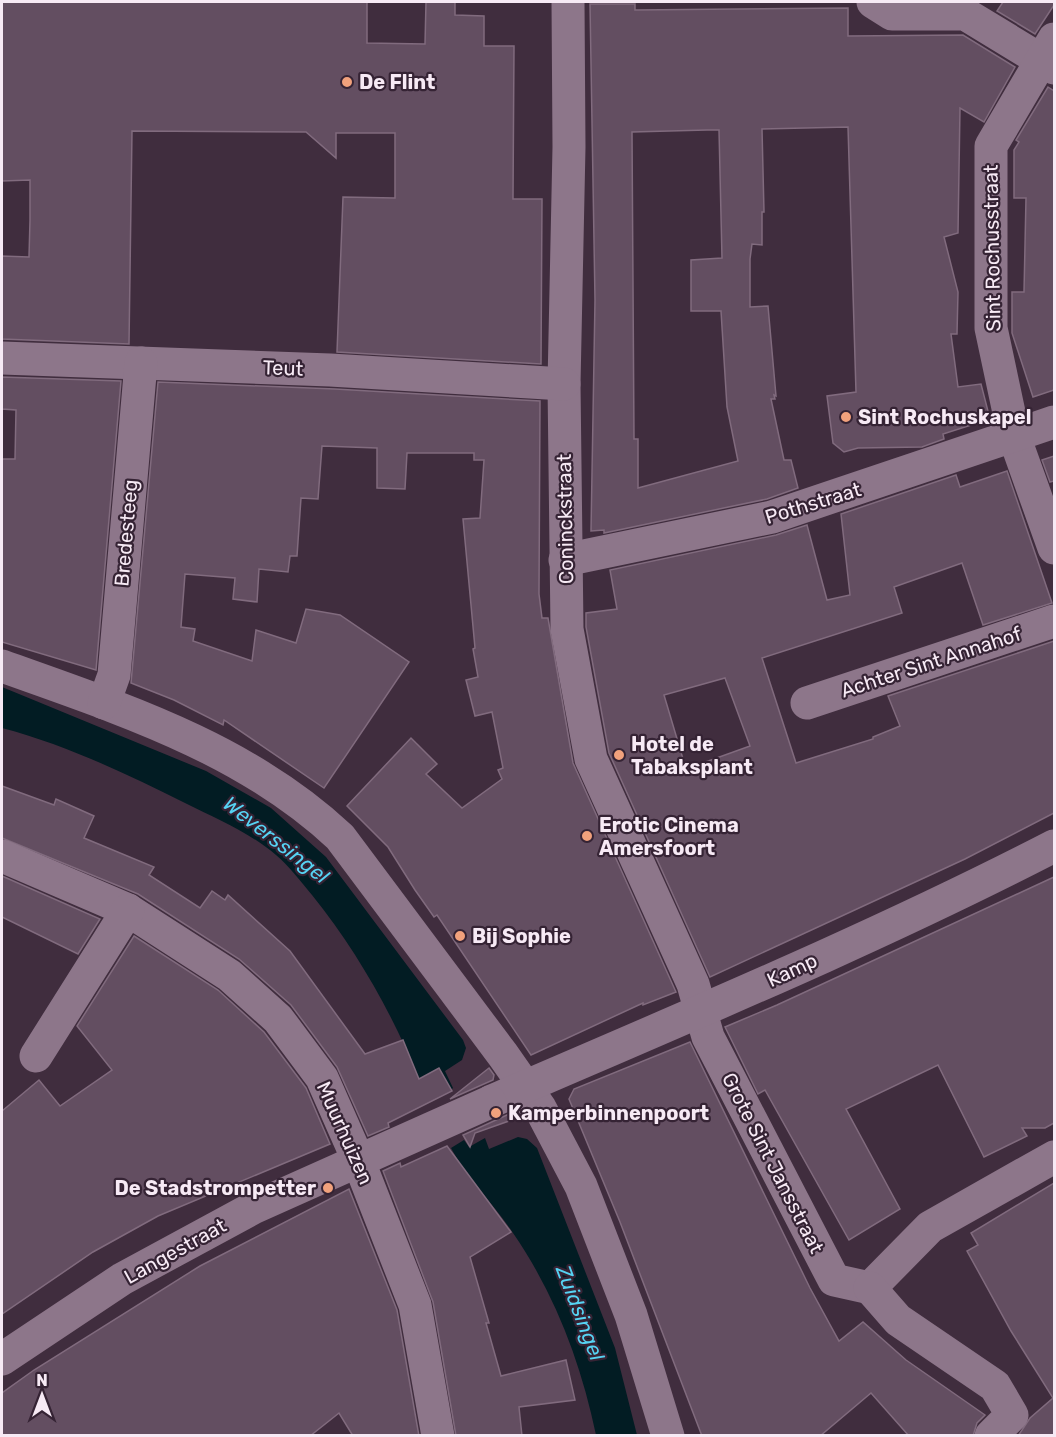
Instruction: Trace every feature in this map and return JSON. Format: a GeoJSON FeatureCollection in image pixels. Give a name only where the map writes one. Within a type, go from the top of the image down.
{"type":"FeatureCollection","features":[{"type":"Feature","properties":{"kind":"street","name":"Coninckstraat"},"geometry":{"type":"LineString","coordinates":[[568,2],[564,384],[567,629],[591,759],[693,984],[702,1011]]}},
{"type":"Feature","properties":{"kind":"street"},"geometry":{"type":"LineString","coordinates":[[873,2],[892,14],[965,14],[1050,55]]}},
{"type":"Feature","properties":{"kind":"street","name":"Sint Rochusstraat"},"geometry":{"type":"LineString","coordinates":[[1050,55],[991,146],[991,328],[1014,436],[1054,548]]}},
{"type":"Feature","properties":{"kind":"street","name":"Teut"},"geometry":{"type":"LineString","coordinates":[[2,357],[564,384]]}},
{"type":"Feature","properties":{"kind":"street","name":"Bredesteeg"},"geometry":{"type":"LineString","coordinates":[[104,703],[114,675],[141,363]]}},
{"type":"Feature","properties":{"kind":"street","name":"Pothstraat"},"geometry":{"type":"LineString","coordinates":[[565,560],[772,517],[1054,422]]}},
{"type":"Feature","properties":{"kind":"street","name":"Achter Sint Annahof"},"geometry":{"type":"LineString","coordinates":[[807,703],[1054,621]]}},
{"type":"Feature","properties":{"kind":"street"},"geometry":{"type":"LineString","coordinates":[[2,666],[172,729],[226,756],[279,787],[311,810],[340,837],[526,1086],[581,1186],[632,1315],[668,1436]]}},
{"type":"Feature","properties":{"kind":"street","name":"Kamp"},"geometry":{"type":"LineString","coordinates":[[526,1086],[702,1011],[1003,873],[1054,846]]}},
{"type":"Feature","properties":{"kind":"street","name":"Muurhuizen"},"geometry":{"type":"LineString","coordinates":[[2,856],[128,910],[229,975],[278,1019],[322,1078],[359,1162],[415,1305],[438,1436]]}},
{"type":"Feature","properties":{"kind":"street"},"geometry":{"type":"LineString","coordinates":[[36,1056],[128,910]]}},
{"type":"Feature","properties":{"kind":"street","name":"Grote Sint Jansstraat"},"geometry":{"type":"LineString","coordinates":[[702,1011],[708,1037],[834,1280],[870,1288]]}},
{"type":"Feature","properties":{"kind":"street"},"geometry":{"type":"LineString","coordinates":[[359,1162],[526,1086]]}},
{"type":"Feature","properties":{"kind":"street"},"geometry":{"type":"LineString","coordinates":[[992,1436],[1012,1415],[996,1386],[898,1320],[870,1288],[930,1227],[1054,1157]]}},
{"type":"Feature","properties":{"kind":"street","name":"Langestraat"},"geometry":{"type":"LineString","coordinates":[[2,1359],[132,1273],[253,1208],[359,1162]]}},
{"type":"Feature","properties":{"kind":"water","name":"Weverssingel"},"geometry":{"type":"Polygon","coordinates":[[[2,687],[206,771],[271,808],[326,857],[463,1040],[466,1048],[462,1060],[445,1071],[453,1088],[451,1090],[439,1068],[419,1079],[397,1030],[359,960],[312,895],[276,855],[255,839],[232,826],[118,771],[72,751],[2,728],[2,687]]]}},
{"type":"Feature","properties":{"kind":"water","name":"Zuidsingel"},"geometry":{"type":"Polygon","coordinates":[[[518,1137],[527,1139],[537,1148],[615,1348],[637,1435],[596,1435],[583,1382],[565,1330],[542,1280],[513,1233],[451,1148],[464,1140],[469,1147],[485,1138],[489,1149],[518,1137]]]}},
{"type":"Feature","properties":{"kind":"building"},"geometry":{"type":"Polygon","coordinates":[[[2,2],[367,2],[367,43],[425,44],[426,2],[455,2],[455,15],[484,16],[484,46],[514,46],[513,199],[542,199],[541,364],[337,352],[343,197],[395,198],[395,133],[336,133],[336,158],[306,132],[132,131],[129,344],[2,339],[2,256],[29,257],[30,180],[2,181],[2,2]]]}},
{"type":"Feature","properties":{"kind":"building"},"geometry":{"type":"Polygon","coordinates":[[[1003,2],[1054,2],[1054,5],[1035,34],[997,11],[1003,2]]]}},
{"type":"Feature","properties":{"kind":"building"},"geometry":{"type":"Polygon","coordinates":[[[590,4],[635,4],[635,10],[848,8],[848,36],[963,35],[1015,67],[984,122],[960,108],[958,233],[944,237],[958,292],[957,334],[951,334],[958,387],[981,384],[990,419],[943,434],[944,439],[922,447],[858,448],[844,452],[833,443],[827,396],[856,392],[848,127],[762,129],[764,212],[762,212],[762,245],[752,244],[750,307],[768,306],[776,396],[774,395],[775,399],[771,399],[784,460],[791,460],[798,488],[767,499],[604,533],[604,530],[591,531],[595,300],[590,4]],[[719,130],[632,132],[634,439],[638,439],[638,488],[738,461],[727,407],[721,311],[691,311],[691,260],[722,258],[719,130]]]}},
{"type":"Feature","properties":{"kind":"building"},"geometry":{"type":"Polygon","coordinates":[[[1048,87],[1054,91],[1054,390],[1033,397],[1012,333],[1012,292],[1024,292],[1026,198],[1014,198],[1014,150],[1019,142],[1016,140],[1048,87]]]}},
{"type":"Feature","properties":{"kind":"building"},"geometry":{"type":"Polygon","coordinates":[[[2,377],[121,381],[96,670],[2,642],[2,459],[15,459],[16,410],[2,409],[2,377]]]}},
{"type":"Feature","properties":{"kind":"building"},"geometry":{"type":"Polygon","coordinates":[[[158,382],[335,389],[540,401],[539,594],[542,618],[548,618],[573,763],[676,992],[643,1005],[643,1003],[531,1055],[437,915],[434,917],[415,890],[388,847],[347,806],[411,738],[437,764],[426,774],[462,808],[502,779],[498,770],[503,768],[492,712],[475,716],[466,680],[478,677],[473,649],[475,648],[463,519],[480,518],[484,460],[474,460],[474,453],[407,453],[405,489],[377,488],[377,448],[322,446],[318,499],[301,498],[297,556],[290,556],[288,572],[259,569],[257,602],[233,599],[235,578],[185,574],[181,627],[195,629],[193,641],[252,661],[256,630],[296,643],[306,609],[340,615],[409,662],[324,788],[224,720],[223,725],[174,700],[131,683],[158,382]]]}},
{"type":"Feature","properties":{"kind":"building"},"geometry":{"type":"Polygon","coordinates":[[[1054,456],[1054,481],[1050,482],[1042,460],[1054,456]]]}},
{"type":"Feature","properties":{"kind":"building"},"geometry":{"type":"Polygon","coordinates":[[[1007,471],[1052,603],[983,625],[962,563],[894,587],[902,613],[762,658],[796,763],[873,739],[873,737],[900,726],[888,696],[1054,641],[1054,813],[965,859],[710,977],[609,753],[586,627],[586,613],[617,609],[610,570],[776,535],[807,525],[827,600],[850,595],[841,514],[956,475],[960,487],[1007,471]],[[725,678],[664,695],[686,769],[750,746],[725,678]]]}},
{"type":"Feature","properties":{"kind":"building"},"geometry":{"type":"Polygon","coordinates":[[[2,786],[54,805],[56,799],[94,816],[84,838],[154,867],[149,875],[200,908],[212,891],[225,900],[228,895],[290,951],[365,1054],[403,1040],[419,1079],[439,1068],[452,1091],[388,1123],[389,1127],[368,1136],[337,1067],[291,1005],[239,959],[138,894],[2,838],[2,786]]]}},
{"type":"Feature","properties":{"kind":"building"},"geometry":{"type":"Polygon","coordinates":[[[2,876],[100,919],[78,954],[2,917],[2,876]]]}},
{"type":"Feature","properties":{"kind":"building"},"geometry":{"type":"Polygon","coordinates":[[[1054,877],[1054,1123],[1045,1128],[1022,1128],[1027,1136],[984,1157],[938,1065],[846,1109],[900,1209],[849,1240],[765,1090],[758,1094],[725,1027],[1054,877]]]}},
{"type":"Feature","properties":{"kind":"building"},"geometry":{"type":"Polygon","coordinates":[[[134,936],[218,990],[264,1032],[306,1088],[330,1144],[158,1216],[93,1252],[2,1314],[2,1111],[39,1080],[60,1106],[112,1070],[77,1026],[134,936]]]}},
{"type":"Feature","properties":{"kind":"building"},"geometry":{"type":"Polygon","coordinates":[[[690,1042],[810,1288],[839,1341],[863,1322],[906,1360],[985,1415],[977,1423],[973,1436],[909,1436],[871,1393],[820,1436],[702,1436],[620,1222],[569,1099],[574,1089],[690,1042]]]}},
{"type":"Feature","properties":{"kind":"building"},"geometry":{"type":"Polygon","coordinates":[[[489,1068],[494,1075],[493,1080],[450,1099],[489,1068]]]}},
{"type":"Feature","properties":{"kind":"building"},"geometry":{"type":"Polygon","coordinates":[[[518,1110],[523,1116],[475,1133],[470,1147],[463,1135],[518,1110]]]}},
{"type":"Feature","properties":{"kind":"building"},"geometry":{"type":"Polygon","coordinates":[[[447,1146],[511,1232],[470,1257],[501,1376],[566,1360],[575,1400],[519,1407],[522,1436],[456,1436],[433,1302],[383,1171],[400,1163],[401,1167],[447,1146]]]}},
{"type":"Feature","properties":{"kind":"building"},"geometry":{"type":"Polygon","coordinates":[[[1054,1183],[1054,1436],[1018,1436],[1030,1418],[1053,1398],[1011,1331],[967,1251],[978,1245],[971,1233],[1054,1183]]]}},
{"type":"Feature","properties":{"kind":"building"},"geometry":{"type":"Polygon","coordinates":[[[349,1189],[397,1310],[419,1436],[353,1436],[339,1413],[310,1436],[2,1436],[2,1393],[34,1370],[200,1266],[349,1189]]]}},
{"type":"Feature","properties":{"kind":"place","name":"De Flint"},"geometry":{"type":"Point","coordinates":[347,82]}},
{"type":"Feature","properties":{"kind":"place","name":"Sint Rochuskapel"},"geometry":{"type":"Point","coordinates":[846,417]}},
{"type":"Feature","properties":{"kind":"place","name":"Hotel de Tabaksplant"},"geometry":{"type":"Point","coordinates":[619,755]}},
{"type":"Feature","properties":{"kind":"place","name":"Erotic Cinema Amersfoort"},"geometry":{"type":"Point","coordinates":[587,836]}},
{"type":"Feature","properties":{"kind":"place","name":"Bij Sophie"},"geometry":{"type":"Point","coordinates":[460,936]}},
{"type":"Feature","properties":{"kind":"place","name":"Kamperbinnenpoort"},"geometry":{"type":"Point","coordinates":[496,1113]}},
{"type":"Feature","properties":{"kind":"place","name":"De Stadstrompetter"},"geometry":{"type":"Point","coordinates":[328,1188]}}]}
